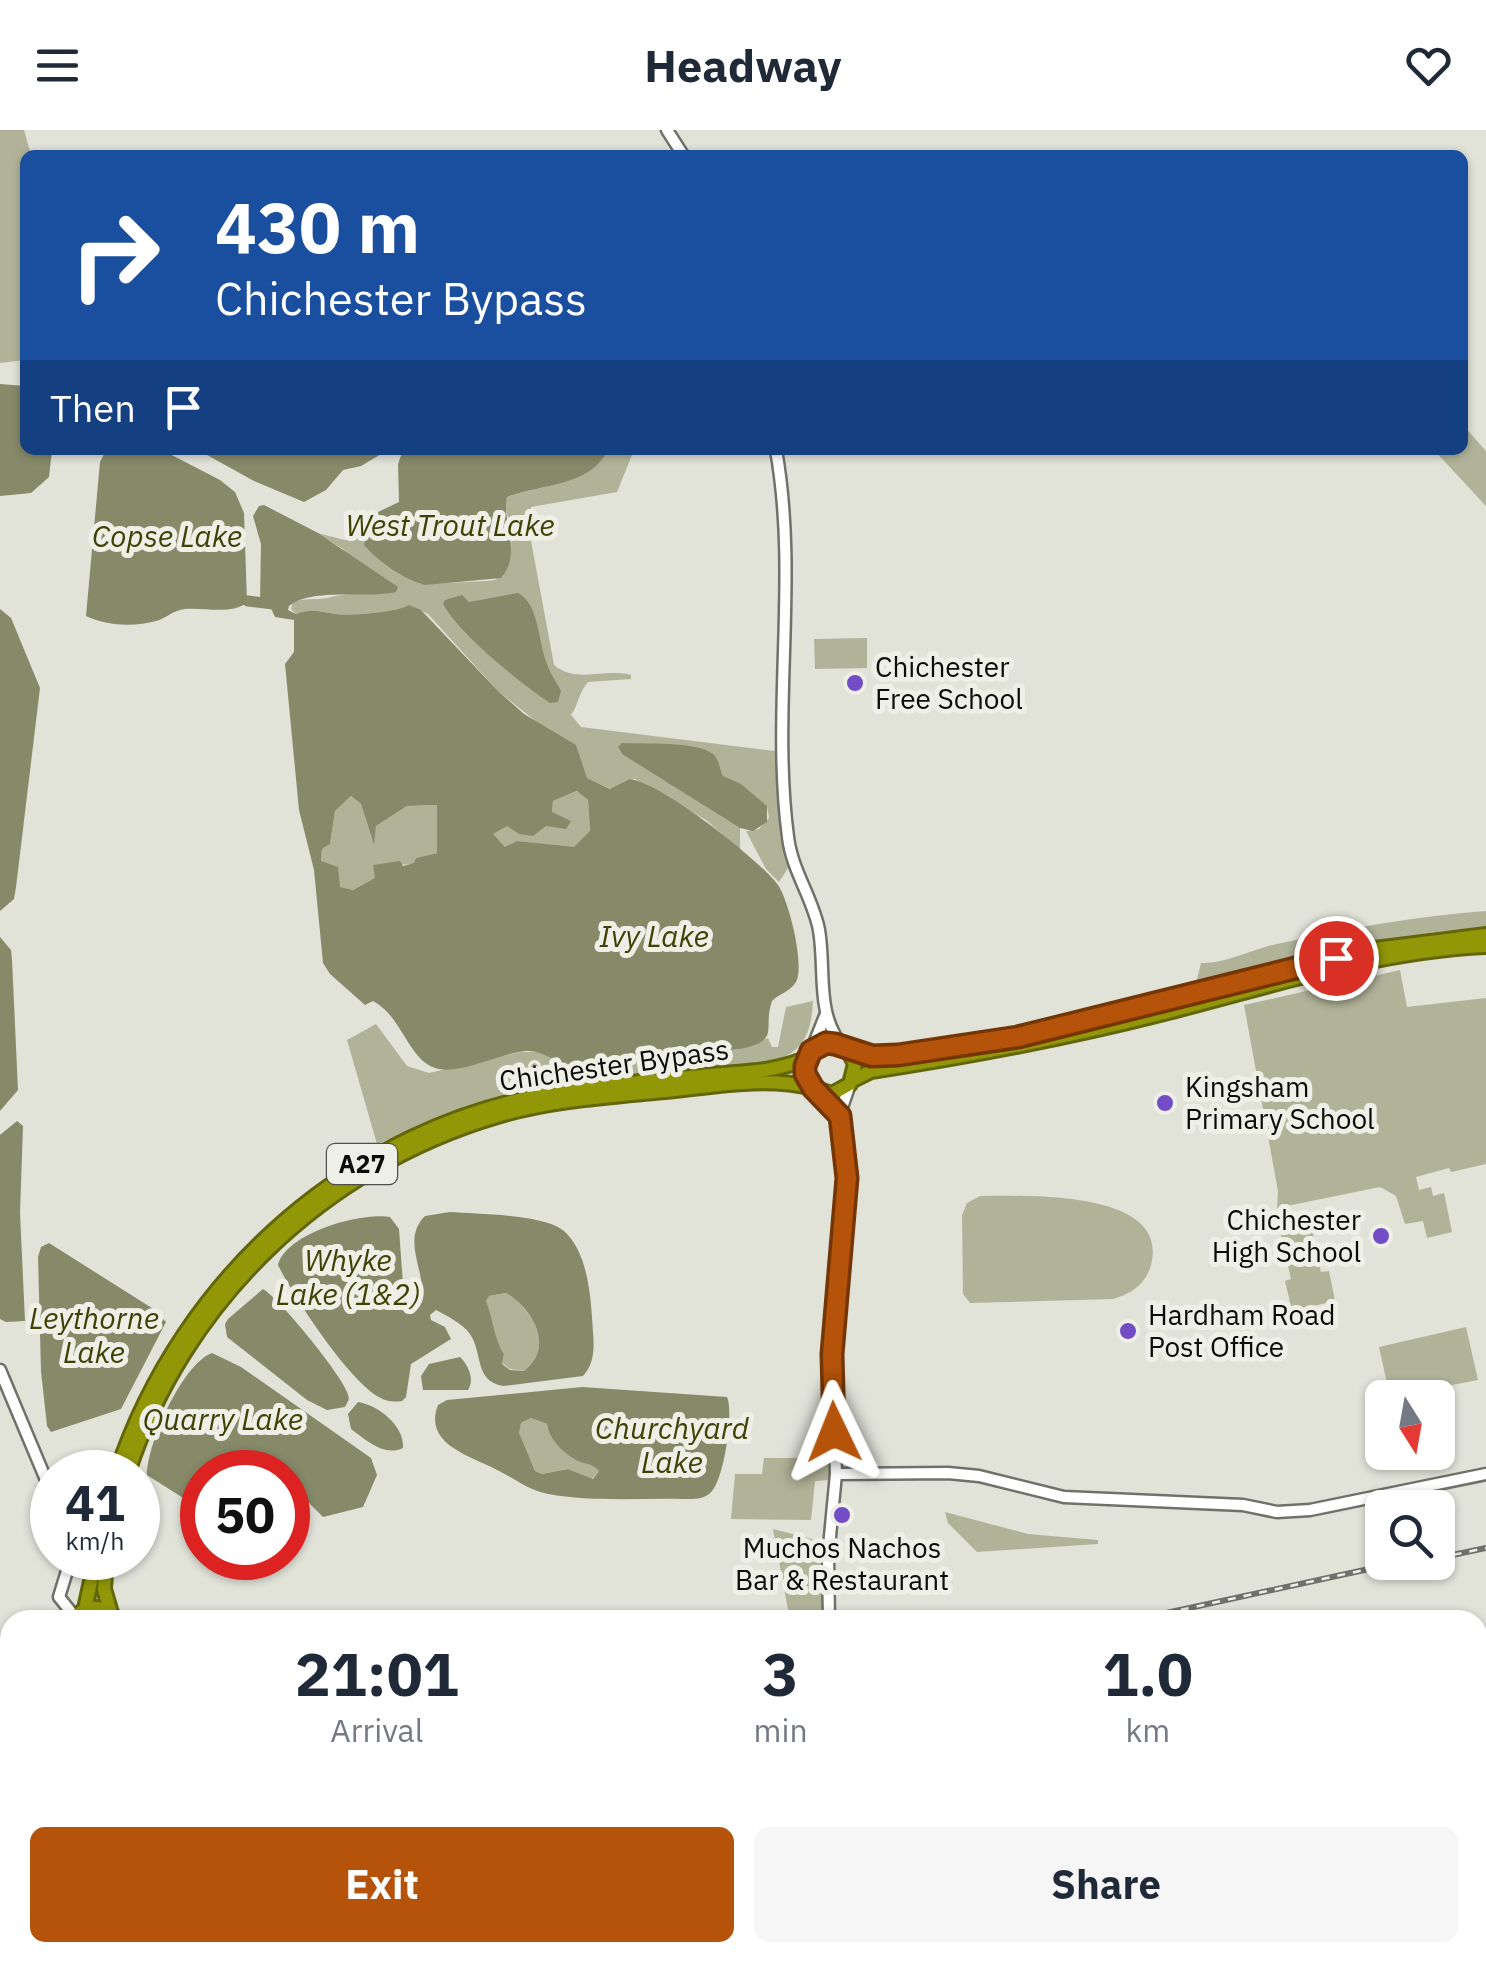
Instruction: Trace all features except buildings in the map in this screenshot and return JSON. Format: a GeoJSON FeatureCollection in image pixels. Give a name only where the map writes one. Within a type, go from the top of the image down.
{"type":"FeatureCollection","features":[{"type":"Feature","properties":{"kind":"highway"},"geometry":{"type":"LineString","coordinates":[[1486,935],[1368,950],[1018,1037],[872,1056],[826,1043],[809,1054],[805,1074],[816,1090],[839,1092],[871,1071],[1057,1040],[1366,961],[1486,946]]}},
{"type":"Feature","properties":{"kind":"highway"},"geometry":{"type":"LineString","coordinates":[[845,1048],[856,1064],[852,1082]]}},
{"type":"Feature","properties":{"kind":"highway","name":"Chichester Bypass"},"geometry":{"type":"LineString","coordinates":[[126,1450],[157,1378],[210,1298],[276,1228],[366,1161],[432,1128],[526,1098],[774,1068],[809,1054]]}},
{"type":"Feature","properties":{"kind":"highway","name":"Chichester Bypass"},"geometry":{"type":"LineString","coordinates":[[138,1450],[167,1382],[222,1299],[289,1230],[370,1171],[437,1137],[534,1107],[776,1081],[816,1090]]}},
{"type":"Feature","properties":{"kind":"highway"},"geometry":{"type":"LineString","coordinates":[[80,1610],[89,1580]]}},
{"type":"Feature","properties":{"kind":"highway"},"geometry":{"type":"LineString","coordinates":[[105,1580],[112,1610]]}},
{"type":"Feature","properties":{"kind":"main road"},"geometry":{"type":"LineString","coordinates":[[777,455],[785,599],[782,706],[788,836],[797,878],[817,921],[825,1016],[845,1048]]}},
{"type":"Feature","properties":{"kind":"main road"},"geometry":{"type":"LineString","coordinates":[[809,1054],[825,1016]]}},
{"type":"Feature","properties":{"kind":"main road"},"geometry":{"type":"LineString","coordinates":[[828,1610],[828,1557],[836,1474],[832,1354],[847,1178],[840,1116],[852,1082]]}},
{"type":"Feature","properties":{"kind":"main road"},"geometry":{"type":"LineString","coordinates":[[816,1090],[840,1116]]}},
{"type":"Feature","properties":{"kind":"main road"},"geometry":{"type":"LineString","coordinates":[[0,1370],[34,1450]]}},
{"type":"Feature","properties":{"kind":"main road"},"geometry":{"type":"LineString","coordinates":[[836,1474],[948,1473],[980,1476],[1064,1497],[1243,1505],[1277,1512],[1300,1511],[1486,1474]]}},
{"type":"Feature","properties":{"kind":"main road"},"geometry":{"type":"LineString","coordinates":[[62,1580],[58,1593],[62,1603],[71,1610]]}},
{"type":"Feature","properties":{"kind":"shaded area"},"geometry":{"type":"Polygon","coordinates":[[[0,130],[24,130],[30,150],[20,150],[20,361],[0,363],[0,130]]]}},
{"type":"Feature","properties":{"kind":"shaded area"},"geometry":{"type":"Polygon","coordinates":[[[1468,431],[1486,451],[1486,506],[1439,455],[1468,455],[1468,431]]]}},
{"type":"Feature","properties":{"kind":"shaded area"},"geometry":{"type":"Polygon","coordinates":[[[605,455],[632,455],[617,492],[531,507],[529,530],[554,665],[572,674],[631,675],[631,679],[588,682],[571,715],[581,727],[775,751],[780,758],[782,827],[788,868],[779,882],[766,869],[746,831],[759,829],[769,818],[767,806],[723,776],[719,764],[702,750],[644,744],[619,751],[740,828],[740,850],[706,820],[635,779],[611,789],[586,778],[533,719],[498,691],[428,614],[409,605],[352,614],[296,614],[291,609],[293,602],[301,600],[356,593],[386,594],[343,549],[317,533],[345,540],[378,530],[369,536],[366,548],[420,584],[495,580],[506,571],[510,550],[507,497],[577,477],[605,455]]]}},
{"type":"Feature","properties":{"kind":"shaded area"},"geometry":{"type":"Polygon","coordinates":[[[867,638],[867,668],[815,669],[814,639],[867,638]]]}},
{"type":"Feature","properties":{"kind":"shaded area"},"geometry":{"type":"Polygon","coordinates":[[[578,791],[588,800],[590,832],[574,848],[517,841],[505,848],[492,834],[507,825],[519,834],[552,812],[553,801],[578,791]]]}},
{"type":"Feature","properties":{"kind":"shaded area"},"geometry":{"type":"Polygon","coordinates":[[[351,796],[361,804],[373,842],[376,826],[407,806],[437,805],[437,853],[416,858],[415,864],[373,866],[376,878],[353,890],[339,887],[321,861],[322,849],[330,844],[335,811],[351,796]]]}},
{"type":"Feature","properties":{"kind":"shaded area"},"geometry":{"type":"Polygon","coordinates":[[[1486,911],[1486,927],[1378,942],[1201,985],[1196,983],[1201,963],[1268,946],[1381,924],[1486,911]]]}},
{"type":"Feature","properties":{"kind":"shaded area"},"geometry":{"type":"Polygon","coordinates":[[[1400,970],[1407,1007],[1486,998],[1486,1164],[1416,1177],[1419,1190],[1431,1187],[1433,1196],[1444,1193],[1452,1232],[1427,1238],[1423,1221],[1405,1224],[1396,1196],[1380,1187],[1277,1208],[1278,1191],[1244,1005],[1400,970]]]}},
{"type":"Feature","properties":{"kind":"shaded area"},"geometry":{"type":"Polygon","coordinates":[[[813,1001],[810,1025],[802,1042],[789,1055],[767,1063],[526,1088],[456,1111],[377,1144],[347,1040],[376,1024],[407,1066],[429,1073],[520,1052],[538,1052],[573,1066],[740,1049],[768,1038],[772,1047],[778,1047],[786,1007],[813,1001]]]}},
{"type":"Feature","properties":{"kind":"shaded area"},"geometry":{"type":"Polygon","coordinates":[[[980,1196],[1059,1198],[1117,1210],[1139,1222],[1151,1240],[1149,1272],[1137,1287],[1113,1299],[970,1303],[963,1294],[962,1215],[967,1203],[980,1196]]]}},
{"type":"Feature","properties":{"kind":"shaded area"},"geometry":{"type":"Polygon","coordinates":[[[1312,1229],[1321,1272],[1329,1271],[1335,1301],[1292,1311],[1285,1281],[1291,1279],[1281,1235],[1312,1229]]]}},
{"type":"Feature","properties":{"kind":"shaded area"},"geometry":{"type":"Polygon","coordinates":[[[506,1293],[525,1309],[537,1329],[538,1351],[524,1371],[502,1363],[504,1354],[496,1340],[486,1301],[489,1296],[506,1293]]]}},
{"type":"Feature","properties":{"kind":"shaded area"},"geometry":{"type":"Polygon","coordinates":[[[1466,1327],[1478,1380],[1455,1384],[1455,1380],[1386,1380],[1379,1347],[1466,1327]]]}},
{"type":"Feature","properties":{"kind":"shaded area"},"geometry":{"type":"Polygon","coordinates":[[[531,1418],[547,1424],[554,1441],[567,1454],[599,1471],[592,1479],[568,1469],[542,1474],[535,1471],[518,1433],[521,1423],[531,1418]]]}},
{"type":"Feature","properties":{"kind":"shaded area"},"geometry":{"type":"Polygon","coordinates":[[[764,1458],[830,1458],[831,1480],[815,1481],[811,1520],[731,1519],[735,1474],[762,1474],[764,1458]]]}},
{"type":"Feature","properties":{"kind":"shaded area"},"geometry":{"type":"Polygon","coordinates":[[[945,1512],[1028,1534],[1098,1540],[1098,1544],[977,1552],[948,1523],[945,1512]]]}},
{"type":"Feature","properties":{"kind":"shaded area"},"geometry":{"type":"Polygon","coordinates":[[[773,1529],[812,1539],[820,1564],[823,1610],[788,1610],[773,1529]]]}},
{"type":"Feature","properties":{"kind":"water"},"geometry":{"type":"Polygon","coordinates":[[[0,384],[20,386],[20,455],[51,455],[49,477],[31,493],[0,496],[0,384]]]}},
{"type":"Feature","properties":{"kind":"water","name":"Copse Lake"},"geometry":{"type":"Polygon","coordinates":[[[104,455],[172,455],[235,492],[244,513],[247,603],[225,610],[181,610],[139,624],[111,624],[86,616],[104,455]]]}},
{"type":"Feature","properties":{"kind":"water"},"geometry":{"type":"Polygon","coordinates":[[[207,455],[380,455],[361,466],[343,470],[326,490],[304,502],[207,455]]]}},
{"type":"Feature","properties":{"kind":"water","name":"West Trout Lake"},"geometry":{"type":"Polygon","coordinates":[[[401,455],[605,455],[577,478],[507,497],[511,547],[501,578],[425,585],[392,569],[364,545],[366,538],[377,532],[378,512],[399,502],[401,455]]]}},
{"type":"Feature","properties":{"kind":"water","name":"Ivy Lake"},"geometry":{"type":"Polygon","coordinates":[[[259,506],[318,533],[398,587],[396,592],[385,594],[312,597],[299,600],[288,610],[296,614],[352,614],[409,605],[421,610],[524,714],[576,745],[587,778],[610,789],[629,779],[662,793],[708,823],[767,873],[787,905],[799,962],[796,982],[772,1001],[766,1038],[740,1049],[597,1064],[570,1065],[526,1051],[444,1070],[418,1056],[383,1008],[373,1001],[365,1005],[330,974],[323,963],[314,870],[299,810],[285,664],[294,652],[294,620],[275,617],[270,606],[260,601],[261,544],[253,516],[259,506]],[[577,791],[553,801],[552,812],[571,821],[566,829],[546,826],[533,836],[519,834],[507,826],[493,834],[505,847],[517,841],[574,847],[590,831],[588,800],[577,791]],[[351,796],[335,811],[330,844],[322,849],[321,861],[338,867],[340,887],[353,890],[375,878],[373,865],[400,861],[403,866],[437,853],[437,805],[407,806],[376,826],[374,845],[361,804],[351,796]]]}},
{"type":"Feature","properties":{"kind":"water"},"geometry":{"type":"Polygon","coordinates":[[[518,593],[534,614],[547,665],[561,691],[558,702],[550,703],[491,657],[443,604],[462,595],[469,602],[518,593]]]}},
{"type":"Feature","properties":{"kind":"water"},"geometry":{"type":"Polygon","coordinates":[[[0,609],[11,618],[40,688],[14,899],[0,911],[0,609]]]}},
{"type":"Feature","properties":{"kind":"water"},"geometry":{"type":"Polygon","coordinates":[[[622,743],[683,745],[705,750],[715,756],[723,776],[741,784],[767,806],[767,822],[753,831],[740,828],[622,754],[618,747],[622,743]]]}},
{"type":"Feature","properties":{"kind":"water"},"geometry":{"type":"Polygon","coordinates":[[[0,937],[11,950],[18,1090],[0,1111],[0,937]]]}},
{"type":"Feature","properties":{"kind":"water"},"geometry":{"type":"Polygon","coordinates":[[[17,1121],[23,1126],[20,1213],[25,1321],[6,1322],[0,1319],[0,1135],[17,1121]]]}},
{"type":"Feature","properties":{"kind":"water","name":"Whyke Lake (1&2)"},"geometry":{"type":"Polygon","coordinates":[[[450,1212],[509,1216],[541,1221],[564,1231],[582,1260],[590,1295],[594,1348],[583,1376],[503,1386],[494,1383],[483,1372],[470,1334],[436,1310],[430,1315],[431,1320],[445,1327],[451,1339],[411,1364],[402,1401],[382,1399],[353,1374],[309,1316],[278,1265],[295,1243],[309,1234],[361,1218],[390,1217],[399,1229],[404,1298],[416,1307],[422,1293],[415,1237],[425,1216],[450,1212]],[[506,1293],[489,1296],[486,1301],[504,1354],[502,1364],[510,1370],[524,1371],[538,1351],[539,1340],[532,1318],[506,1293]]]}},
{"type":"Feature","properties":{"kind":"water","name":"Leythorne Lake"},"geometry":{"type":"Polygon","coordinates":[[[49,1243],[155,1310],[166,1322],[121,1409],[51,1432],[41,1371],[38,1257],[41,1247],[49,1243]]]}},
{"type":"Feature","properties":{"kind":"water"},"geometry":{"type":"Polygon","coordinates":[[[263,1289],[295,1321],[333,1369],[348,1395],[345,1407],[327,1410],[307,1400],[227,1337],[228,1319],[263,1289]]]}},
{"type":"Feature","properties":{"kind":"water","name":"Quarry Lake"},"geometry":{"type":"Polygon","coordinates":[[[212,1353],[241,1367],[371,1458],[377,1475],[363,1507],[323,1517],[310,1504],[310,1450],[180,1450],[180,1496],[160,1483],[160,1450],[152,1450],[153,1444],[178,1388],[201,1360],[212,1353]]]}},
{"type":"Feature","properties":{"kind":"water"},"geometry":{"type":"Polygon","coordinates":[[[460,1357],[470,1372],[468,1390],[423,1390],[421,1376],[429,1364],[460,1357]]]}},
{"type":"Feature","properties":{"kind":"water","name":"Churchyard Lake"},"geometry":{"type":"Polygon","coordinates":[[[582,1387],[727,1397],[724,1460],[712,1491],[698,1498],[598,1499],[548,1494],[465,1455],[444,1440],[435,1419],[438,1405],[447,1400],[582,1387]],[[531,1418],[521,1423],[519,1433],[535,1471],[542,1474],[568,1469],[593,1479],[599,1471],[562,1450],[547,1424],[531,1418]]]}},
{"type":"Feature","properties":{"kind":"water"},"geometry":{"type":"Polygon","coordinates":[[[358,1402],[389,1418],[400,1432],[403,1448],[382,1449],[351,1429],[348,1414],[358,1402]]]}},
{"type":"Feature","properties":{"kind":"waterway"},"geometry":{"type":"LineString","coordinates":[[248,601],[273,604]]}},
{"type":"Feature","properties":{"kind":"railway"},"geometry":{"type":"LineString","coordinates":[[1455,1554],[1486,1548]]}},
{"type":"Feature","properties":{"kind":"railway"},"geometry":{"type":"LineString","coordinates":[[1180,1610],[1365,1570]]}},
{"type":"Feature","properties":{"kind":"place","name":"Chichester Free School"},"geometry":{"type":"Point","coordinates":[855,683]}},
{"type":"Feature","properties":{"kind":"place","name":"Kingsham Primary School"},"geometry":{"type":"Point","coordinates":[1165,1103]}},
{"type":"Feature","properties":{"kind":"place","name":"Chichester High School"},"geometry":{"type":"Point","coordinates":[1381,1236]}},
{"type":"Feature","properties":{"kind":"place","name":"Hardham Road Post Office"},"geometry":{"type":"Point","coordinates":[1128,1331]}},
{"type":"Feature","properties":{"kind":"place","name":"Muchos Nachos Bar & Restaurant"},"geometry":{"type":"Point","coordinates":[842,1515]}},
{"type":"Feature","properties":{"kind":"route"},"geometry":{"type":"LineString","coordinates":[[834,1432],[833,1328],[847,1178],[840,1116],[805,1074],[811,1051],[826,1043],[872,1056],[898,1055],[1018,1037],[1336,958]]}}]}
